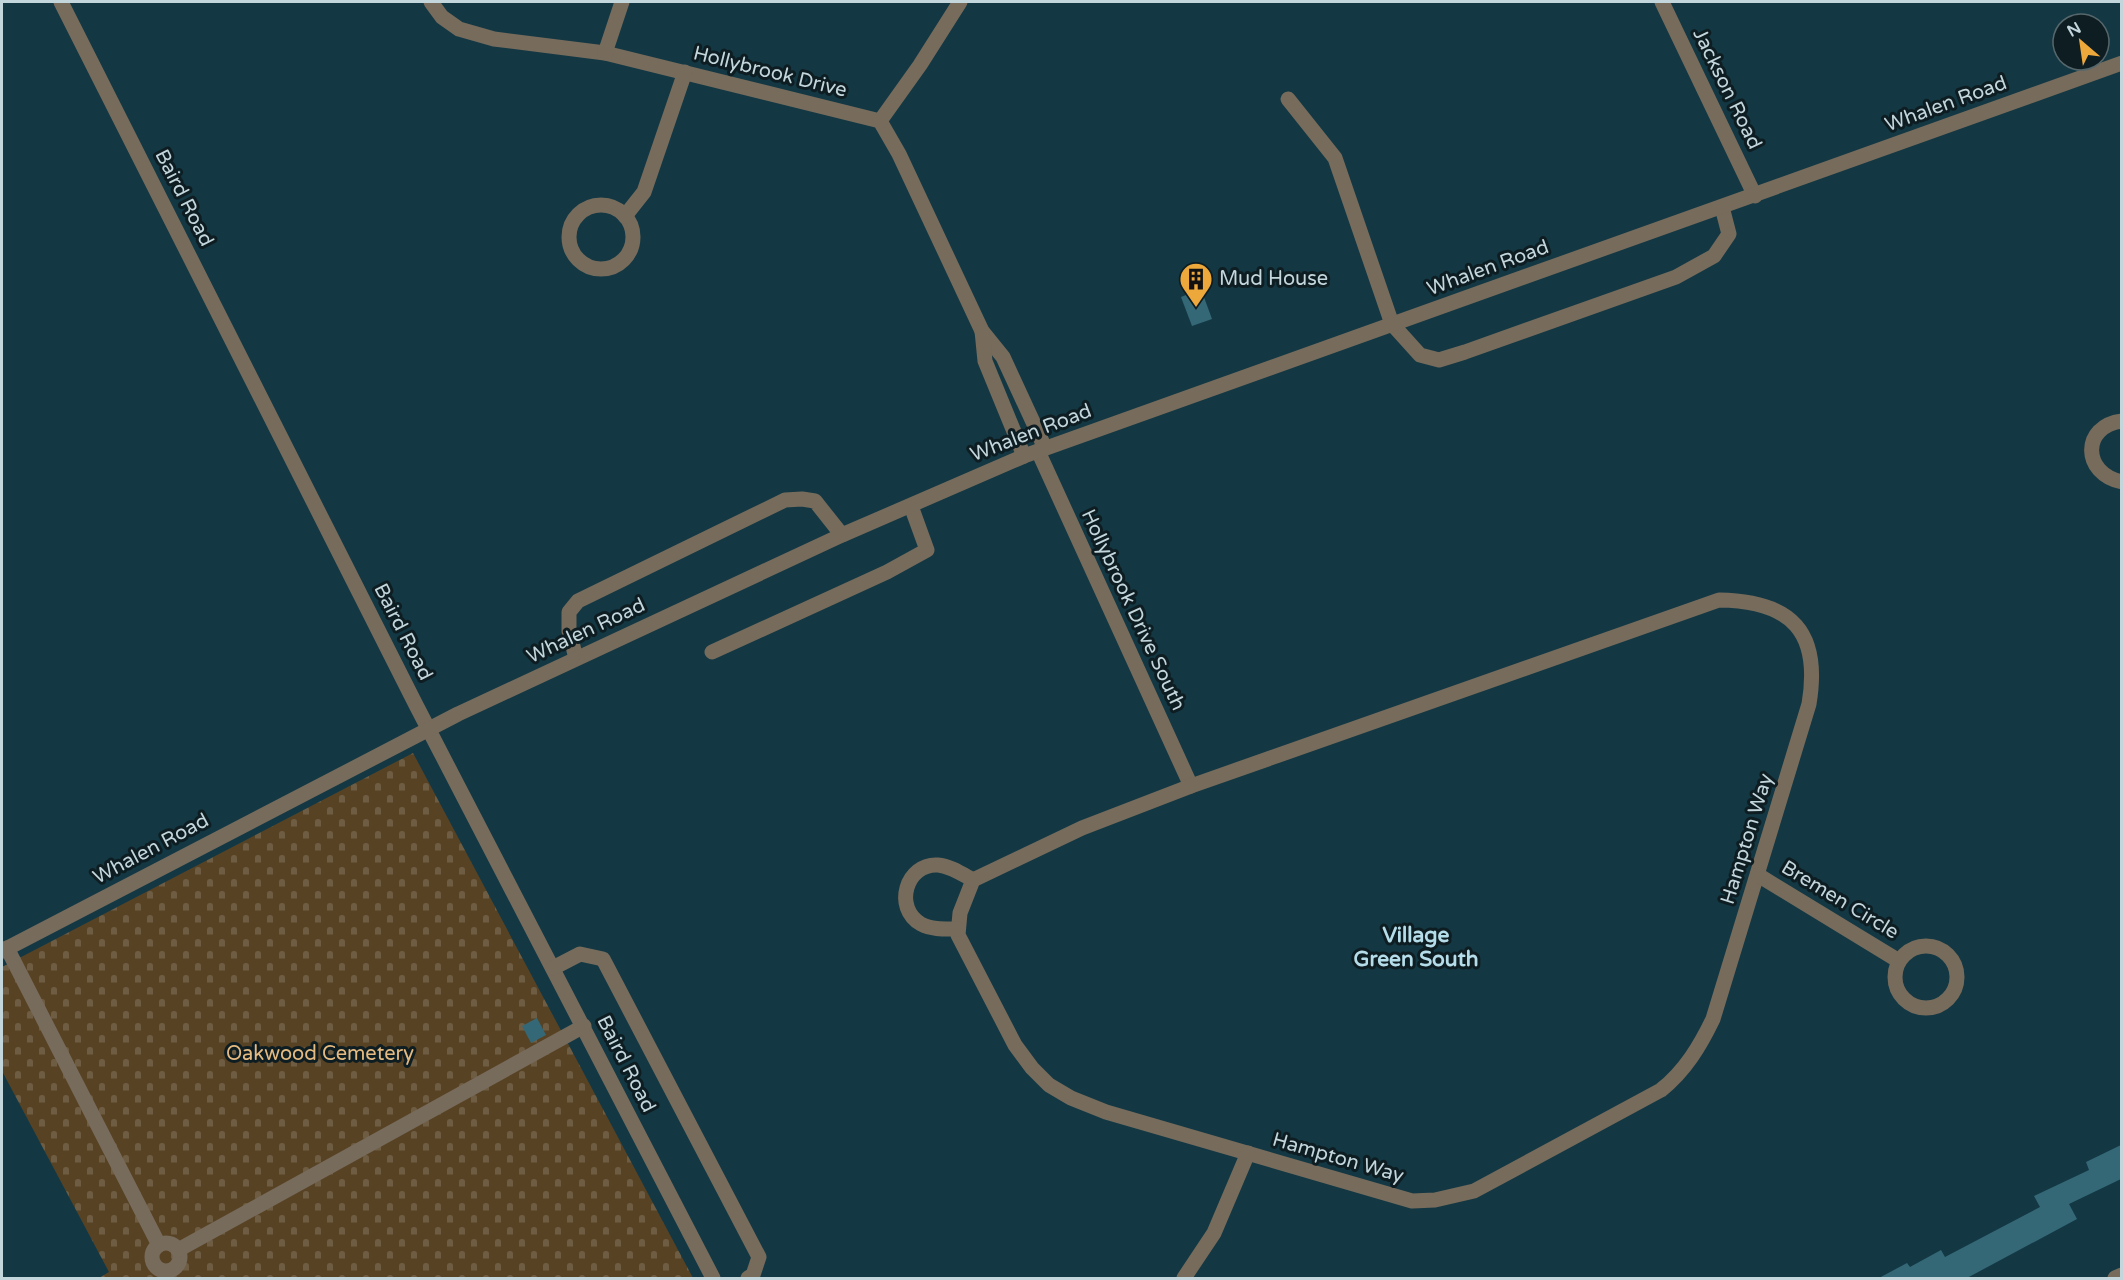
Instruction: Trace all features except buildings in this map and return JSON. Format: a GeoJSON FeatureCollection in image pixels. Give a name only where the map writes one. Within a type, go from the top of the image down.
{"type":"FeatureCollection","features":[{"type":"Feature","properties":{"kind":"street","name":"Baird Road"},"geometry":{"type":"LineString","coordinates":[[61,2],[428,729],[713,1278]]}},
{"type":"Feature","properties":{"kind":"street","name":"Hollybrook Drive"},"geometry":{"type":"LineString","coordinates":[[430,2],[442,17],[459,29],[494,39],[605,53],[880,121]]}},
{"type":"Feature","properties":{"kind":"street"},"geometry":{"type":"LineString","coordinates":[[605,53],[622,2]]}},
{"type":"Feature","properties":{"kind":"street"},"geometry":{"type":"LineString","coordinates":[[960,2],[920,65],[880,121],[899,154],[982,331],[1004,357],[1036,452]]}},
{"type":"Feature","properties":{"kind":"street","name":"Jackson Road"},"geometry":{"type":"LineString","coordinates":[[1662,2],[1755,195]]}},
{"type":"Feature","properties":{"kind":"street","name":"Whalen Road"},"geometry":{"type":"LineString","coordinates":[[4,949],[428,729],[842,535],[1036,452],[2121,63]]}},
{"type":"Feature","properties":{"kind":"street"},"geometry":{"type":"LineString","coordinates":[[625,216],[644,192],[685,72]]}},
{"type":"Feature","properties":{"kind":"street"},"geometry":{"type":"LineString","coordinates":[[1287,99],[1335,158],[1392,324],[1419,355],[1439,360],[1676,277],[1695,267],[1714,256],[1730,234],[1722,207]]}},
{"type":"Feature","properties":{"kind":"street"},"geometry":{"type":"LineString","coordinates":[[605,206],[625,216],[633,234],[632,244],[622,261],[604,269],[585,265],[577,259],[569,239],[570,228],[584,210],[605,206]]}},
{"type":"Feature","properties":{"kind":"street"},"geometry":{"type":"LineString","coordinates":[[982,331],[985,362],[1036,452]]}},
{"type":"Feature","properties":{"kind":"street"},"geometry":{"type":"LineString","coordinates":[[2121,421],[2114,422],[2098,432],[2091,449],[2096,467],[2103,475],[2121,482]]}},
{"type":"Feature","properties":{"kind":"street","name":"Hollybrook Drive South"},"geometry":{"type":"LineString","coordinates":[[1036,452],[1191,786]]}},
{"type":"Feature","properties":{"kind":"street"},"geometry":{"type":"LineString","coordinates":[[576,658],[569,631],[569,612],[578,601],[785,500],[815,501],[842,535]]}},
{"type":"Feature","properties":{"kind":"street"},"geometry":{"type":"LineString","coordinates":[[712,652],[887,572],[927,550],[910,506]]}},
{"type":"Feature","properties":{"kind":"street","name":"Hampton Way"},"geometry":{"type":"LineString","coordinates":[[958,929],[961,943],[1015,1045],[1032,1068],[1050,1085],[1071,1098],[1106,1112],[1395,1198],[1435,1200],[1474,1191],[1661,1090],[1685,1066],[1701,1044],[1713,1019],[1809,704],[1814,669],[1811,650],[1800,631],[1785,616],[1768,606],[1747,601],[1719,600],[1191,786],[1082,828],[973,880]]}},
{"type":"Feature","properties":{"kind":"street"},"geometry":{"type":"LineString","coordinates":[[930,865],[950,868],[973,880],[968,888],[958,929],[932,927],[915,919],[906,903],[908,884],[912,876],[930,865]]}},
{"type":"Feature","properties":{"kind":"street","name":"Bremen Circle"},"geometry":{"type":"LineString","coordinates":[[1758,875],[1899,961]]}},
{"type":"Feature","properties":{"kind":"street","name":"Bremen Circle"},"geometry":{"type":"LineString","coordinates":[[1920,946],[1940,950],[1948,956],[1957,974],[1952,994],[1936,1007],[1926,1008],[1906,1002],[1895,985],[1894,975],[1899,961],[1910,950],[1920,946]]}},
{"type":"Feature","properties":{"kind":"street"},"geometry":{"type":"LineString","coordinates":[[4,949],[159,1245]]}},
{"type":"Feature","properties":{"kind":"street"},"geometry":{"type":"LineString","coordinates":[[553,968],[580,954],[603,959],[759,1257],[753,1275],[748,1278]]}},
{"type":"Feature","properties":{"kind":"street"},"geometry":{"type":"LineString","coordinates":[[178,1250],[584,1026]]}},
{"type":"Feature","properties":{"kind":"street"},"geometry":{"type":"LineString","coordinates":[[1184,1278],[1214,1233],[1248,1154]]}},
{"type":"Feature","properties":{"kind":"street"},"geometry":{"type":"LineString","coordinates":[[169,1243],[178,1250],[179,1262],[175,1274],[154,1263],[153,1251],[159,1245],[169,1243]]}},
{"type":"Feature","properties":{"kind":"street"},"geometry":{"type":"LineString","coordinates":[[2115,1278],[2121,1275]]}},
{"type":"Feature","properties":{"kind":"green space","name":"Oakwood Cemetery"},"geometry":{"type":"Polygon","coordinates":[[[413,753],[693,1278],[99,1278],[109,1272],[2,1071],[2,967],[413,753]]]}},
{"type":"Feature","properties":{"kind":"place","name":"Mud House"},"geometry":{"type":"Point","coordinates":[1196,308]}},
{"type":"Feature","properties":{"kind":"district","name":"Village Green South"},"geometry":{"type":"Point","coordinates":[1416,947]}}]}
